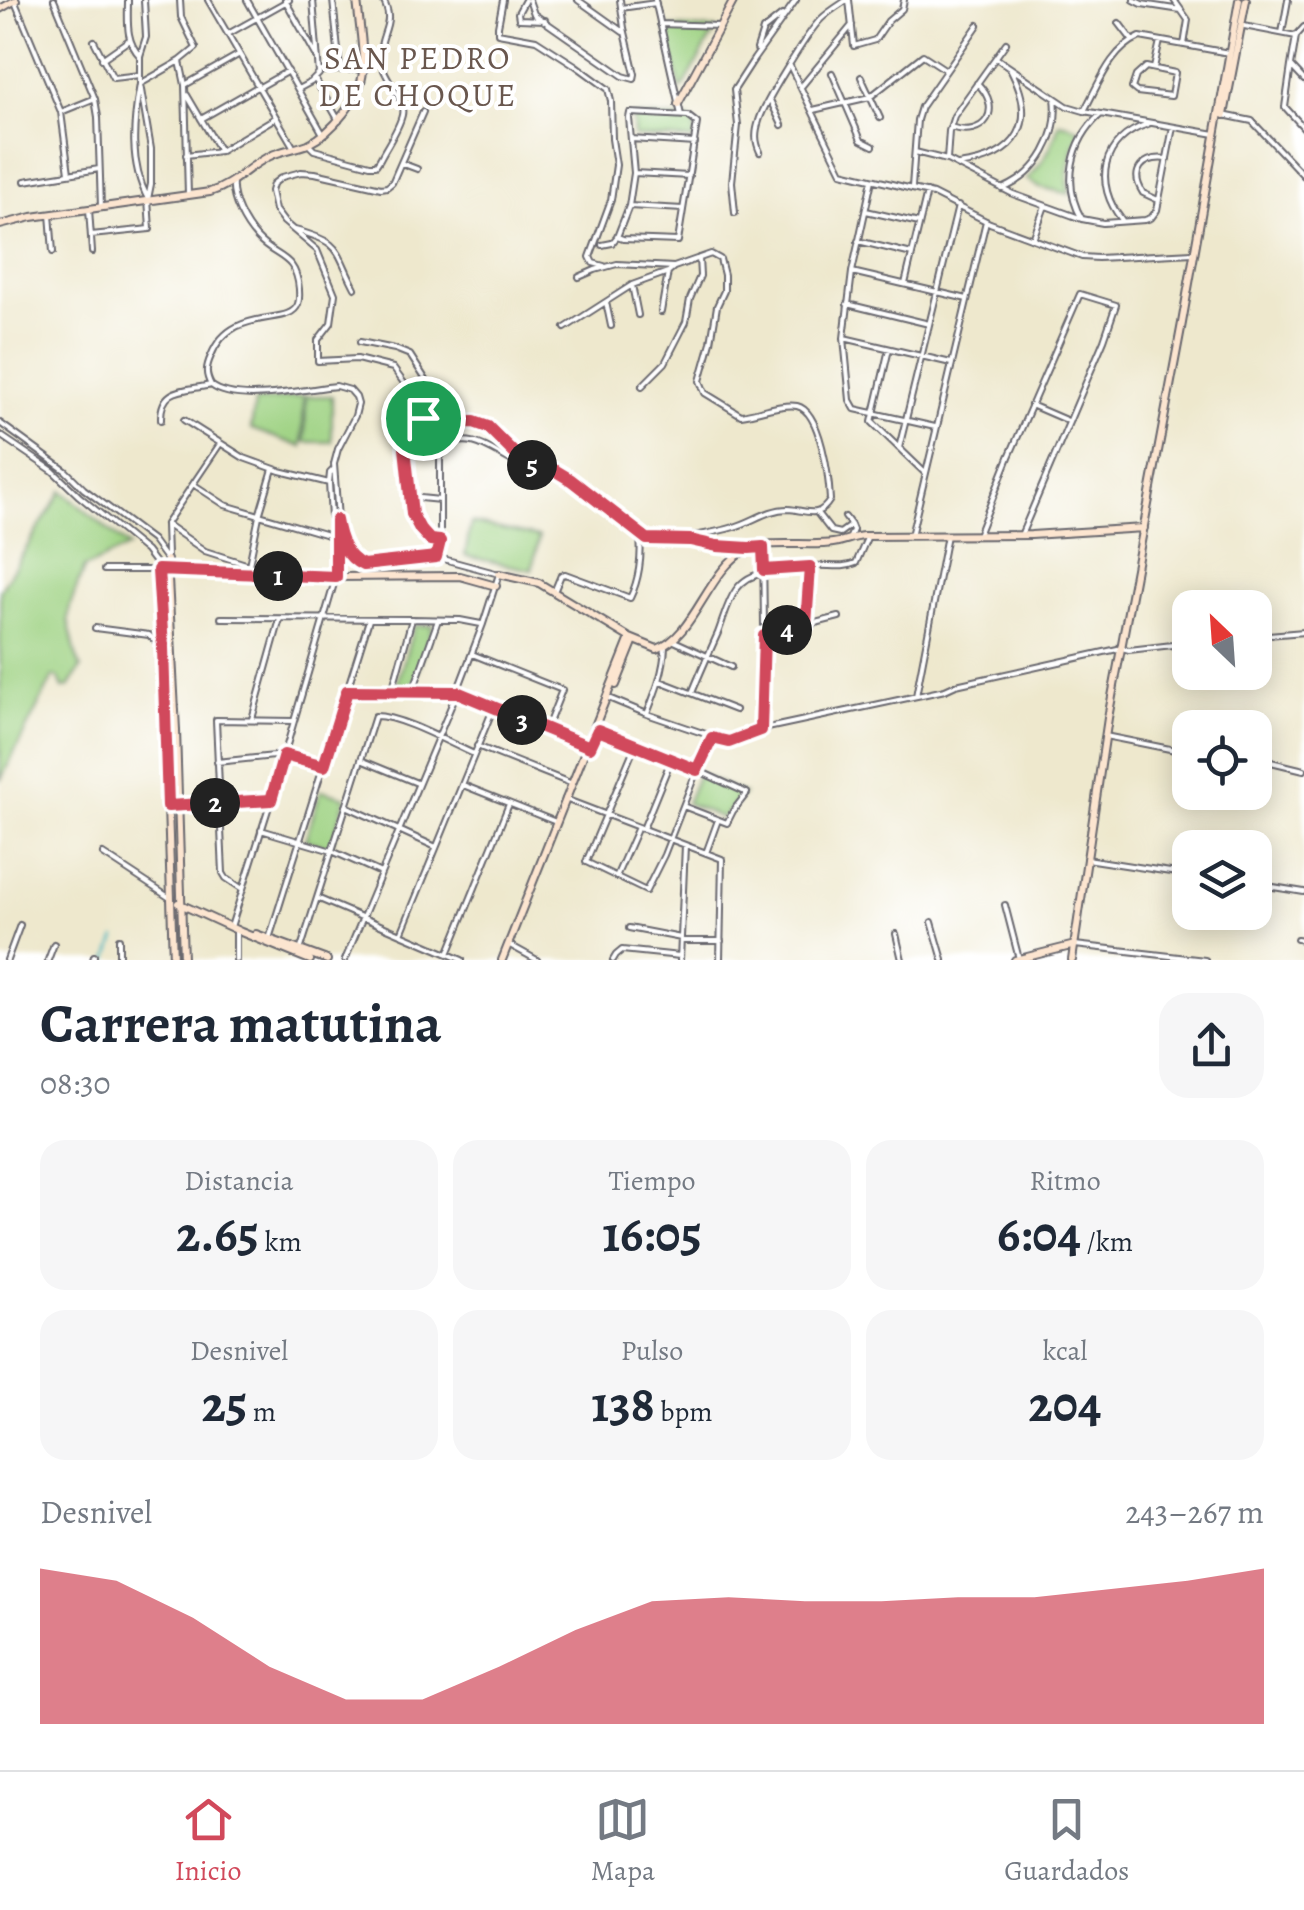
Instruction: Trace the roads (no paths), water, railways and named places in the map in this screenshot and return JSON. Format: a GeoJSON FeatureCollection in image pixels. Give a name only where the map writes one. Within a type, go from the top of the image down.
{"type":"FeatureCollection","features":[{"type":"Feature","properties":{"kind":"street"},"geometry":{"type":"LineString","coordinates":[[54,0],[95,98],[100,207]]}},
{"type":"Feature","properties":{"kind":"street"},"geometry":{"type":"LineString","coordinates":[[128,0],[129,40],[140,56]]}},
{"type":"Feature","properties":{"kind":"street"},"geometry":{"type":"LineString","coordinates":[[144,0],[146,38],[140,56],[133,132],[138,172],[148,199]]}},
{"type":"Feature","properties":{"kind":"street"},"geometry":{"type":"LineString","coordinates":[[140,84],[180,62],[196,48],[181,17],[180,0]]}},
{"type":"Feature","properties":{"kind":"street"},"geometry":{"type":"LineString","coordinates":[[208,0],[294,148]]}},
{"type":"Feature","properties":{"kind":"street"},"geometry":{"type":"LineString","coordinates":[[247,0],[323,134]]}},
{"type":"Feature","properties":{"kind":"street"},"geometry":{"type":"LineString","coordinates":[[298,89],[315,79],[319,71],[313,0]]}},
{"type":"Feature","properties":{"kind":"street"},"geometry":{"type":"LineString","coordinates":[[333,0],[340,70]]}},
{"type":"Feature","properties":{"kind":"street"},"geometry":{"type":"LineString","coordinates":[[0,226],[50,214],[218,190],[263,159],[309,143],[339,120],[359,85],[363,70],[357,0]]}},
{"type":"Feature","properties":{"kind":"street"},"geometry":{"type":"LineString","coordinates":[[309,143],[314,150],[376,165],[403,113],[380,56],[389,19],[383,0]]}},
{"type":"Feature","properties":{"kind":"street"},"geometry":{"type":"LineString","coordinates":[[503,0],[498,33],[536,40],[608,90],[616,165],[611,200],[590,257],[606,267]]}},
{"type":"Feature","properties":{"kind":"street"},"geometry":{"type":"LineString","coordinates":[[545,20],[519,19],[518,13],[527,0],[534,14],[545,20],[623,76],[634,78],[620,0]]}},
{"type":"Feature","properties":{"kind":"street"},"geometry":{"type":"LineString","coordinates":[[578,0],[626,34]]}},
{"type":"Feature","properties":{"kind":"street"},"geometry":{"type":"LineString","coordinates":[[678,104],[734,0]]}},
{"type":"Feature","properties":{"kind":"street"},"geometry":{"type":"LineString","coordinates":[[735,213],[732,182],[738,118],[736,86],[754,58],[762,30],[796,0]]}},
{"type":"Feature","properties":{"kind":"street"},"geometry":{"type":"LineString","coordinates":[[760,152],[755,140],[759,119],[822,17],[848,0],[854,46],[875,40],[888,21],[902,10],[904,0]]}},
{"type":"Feature","properties":{"kind":"street"},"geometry":{"type":"LineString","coordinates":[[1134,0],[1181,10]]}},
{"type":"Feature","properties":{"kind":"street"},"geometry":{"type":"LineString","coordinates":[[1174,0],[1188,20],[1184,45]]}},
{"type":"Feature","properties":{"kind":"street"},"geometry":{"type":"LineString","coordinates":[[1072,960],[1105,736],[1214,134],[1242,0]]}},
{"type":"Feature","properties":{"kind":"street"},"geometry":{"type":"LineString","coordinates":[[1282,33],[1288,0]]}},
{"type":"Feature","properties":{"kind":"street"},"geometry":{"type":"LineString","coordinates":[[0,8],[16,1],[60,112],[69,174]]}},
{"type":"Feature","properties":{"kind":"street"},"geometry":{"type":"LineString","coordinates":[[228,34],[286,1],[318,59]]}},
{"type":"Feature","properties":{"kind":"street"},"geometry":{"type":"LineString","coordinates":[[622,8],[655,1],[681,115]]}},
{"type":"Feature","properties":{"kind":"street"},"geometry":{"type":"LineString","coordinates":[[1118,23],[1132,40]]}},
{"type":"Feature","properties":{"kind":"street"},"geometry":{"type":"LineString","coordinates":[[660,24],[720,26]]}},
{"type":"Feature","properties":{"kind":"street"},"geometry":{"type":"LineString","coordinates":[[1238,24],[1296,36]]}},
{"type":"Feature","properties":{"kind":"street"},"geometry":{"type":"LineString","coordinates":[[1221,114],[1229,53],[1238,24]]}},
{"type":"Feature","properties":{"kind":"street"},"geometry":{"type":"LineString","coordinates":[[801,87],[852,26]]}},
{"type":"Feature","properties":{"kind":"street"},"geometry":{"type":"LineString","coordinates":[[912,188],[919,113],[978,26]]}},
{"type":"Feature","properties":{"kind":"street"},"geometry":{"type":"LineString","coordinates":[[1304,28],[1296,36],[1286,107],[1304,128]]}},
{"type":"Feature","properties":{"kind":"street"},"geometry":{"type":"LineString","coordinates":[[1084,111],[1112,58],[1132,40],[1140,37],[1229,53]]}},
{"type":"Feature","properties":{"kind":"street"},"geometry":{"type":"LineString","coordinates":[[102,59],[129,40]]}},
{"type":"Feature","properties":{"kind":"street"},"geometry":{"type":"LineString","coordinates":[[1154,68],[1160,40]]}},
{"type":"Feature","properties":{"kind":"street"},"geometry":{"type":"LineString","coordinates":[[94,41],[113,78],[140,75]]}},
{"type":"Feature","properties":{"kind":"street"},"geometry":{"type":"LineString","coordinates":[[946,160],[956,111],[1006,43]]}},
{"type":"Feature","properties":{"kind":"street"},"geometry":{"type":"LineString","coordinates":[[185,88],[239,54]]}},
{"type":"Feature","properties":{"kind":"street"},"geometry":{"type":"LineString","coordinates":[[813,110],[870,97],[923,55],[946,70]]}},
{"type":"Feature","properties":{"kind":"street"},"geometry":{"type":"LineString","coordinates":[[996,58],[1067,106],[1214,134]]}},
{"type":"Feature","properties":{"kind":"street"},"geometry":{"type":"LineString","coordinates":[[180,62],[185,88],[188,195]]}},
{"type":"Feature","properties":{"kind":"street"},"geometry":{"type":"LineString","coordinates":[[790,66],[841,170],[927,192],[986,221],[1082,256],[1194,253]]}},
{"type":"Feature","properties":{"kind":"street"},"geometry":{"type":"LineString","coordinates":[[1292,66],[1304,80]]}},
{"type":"Feature","properties":{"kind":"street"},"geometry":{"type":"LineString","coordinates":[[958,165],[991,158],[1006,149],[1017,135],[1024,101],[1009,67]]}},
{"type":"Feature","properties":{"kind":"street"},"geometry":{"type":"LineString","coordinates":[[1154,68],[1175,72],[1170,96],[1132,88],[1140,70],[1154,68]]}},
{"type":"Feature","properties":{"kind":"street"},"geometry":{"type":"LineString","coordinates":[[319,71],[363,70]]}},
{"type":"Feature","properties":{"kind":"street"},"geometry":{"type":"LineString","coordinates":[[201,119],[288,71]]}},
{"type":"Feature","properties":{"kind":"street"},"geometry":{"type":"LineString","coordinates":[[832,73],[861,140],[874,146]]}},
{"type":"Feature","properties":{"kind":"street"},"geometry":{"type":"LineString","coordinates":[[861,78],[880,118]]}},
{"type":"Feature","properties":{"kind":"street"},"geometry":{"type":"LineString","coordinates":[[315,79],[339,120]]}},
{"type":"Feature","properties":{"kind":"street"},"geometry":{"type":"LineString","coordinates":[[950,127],[972,130],[985,123],[990,101],[977,83]]}},
{"type":"Feature","properties":{"kind":"street"},"geometry":{"type":"LineString","coordinates":[[91,235],[150,229],[151,149],[140,84]]}},
{"type":"Feature","properties":{"kind":"street"},"geometry":{"type":"LineString","coordinates":[[185,88],[220,151]]}},
{"type":"Feature","properties":{"kind":"street"},"geometry":{"type":"LineString","coordinates":[[60,112],[95,98]]}},
{"type":"Feature","properties":{"kind":"street"},"geometry":{"type":"LineString","coordinates":[[1002,189],[1023,178],[1043,155],[1055,127],[1055,98]]}},
{"type":"Feature","properties":{"kind":"street"},"geometry":{"type":"LineString","coordinates":[[770,100],[782,125]]}},
{"type":"Feature","properties":{"kind":"street"},"geometry":{"type":"LineString","coordinates":[[423,112],[402,163],[387,187],[301,172],[273,184],[271,191],[278,215],[317,250],[335,294],[331,323],[318,340],[318,361],[357,359],[393,368],[423,418],[445,423],[474,422],[488,427],[510,451],[539,468]]}},
{"type":"Feature","properties":{"kind":"street"},"geometry":{"type":"LineString","coordinates":[[602,245],[617,237],[628,206],[634,173],[630,113],[691,116],[697,127],[678,242],[617,237]]}},
{"type":"Feature","properties":{"kind":"street"},"geometry":{"type":"LineString","coordinates":[[1082,220],[1073,196],[1072,165],[1082,137],[1101,114]]}},
{"type":"Feature","properties":{"kind":"street"},"geometry":{"type":"LineString","coordinates":[[1221,114],[1252,122],[1304,176]]}},
{"type":"Feature","properties":{"kind":"street"},"geometry":{"type":"LineString","coordinates":[[186,155],[220,151],[275,118]]}},
{"type":"Feature","properties":{"kind":"street"},"geometry":{"type":"LineString","coordinates":[[1124,221],[1111,206],[1105,172],[1110,155],[1121,140],[1134,129],[1152,123]]}},
{"type":"Feature","properties":{"kind":"street"},"geometry":{"type":"LineString","coordinates":[[915,152],[946,160],[1002,189],[1082,220],[1124,221],[1151,218],[1157,210],[1173,127]]}},
{"type":"Feature","properties":{"kind":"street"},"geometry":{"type":"LineString","coordinates":[[630,140],[695,143]]}},
{"type":"Feature","properties":{"kind":"street"},"geometry":{"type":"LineString","coordinates":[[1159,200],[1143,193],[1137,174],[1150,159],[1167,158]]}},
{"type":"Feature","properties":{"kind":"street"},"geometry":{"type":"LineString","coordinates":[[402,163],[417,169]]}},
{"type":"Feature","properties":{"kind":"street"},"geometry":{"type":"LineString","coordinates":[[25,181],[100,169]]}},
{"type":"Feature","properties":{"kind":"street"},"geometry":{"type":"LineString","coordinates":[[634,173],[689,176]]}},
{"type":"Feature","properties":{"kind":"street"},"geometry":{"type":"LineString","coordinates":[[872,180],[852,272],[844,338],[852,406],[936,427]]}},
{"type":"Feature","properties":{"kind":"street"},"geometry":{"type":"LineString","coordinates":[[233,182],[233,195],[250,229],[294,267],[299,303],[289,314],[251,320],[228,331],[214,348],[207,366],[211,385],[239,396],[336,386],[350,390],[358,408],[336,453],[336,577],[242,889],[233,928],[236,960]]}},
{"type":"Feature","properties":{"kind":"street"},"geometry":{"type":"LineString","coordinates":[[905,284],[927,192]]}},
{"type":"Feature","properties":{"kind":"street"},"geometry":{"type":"LineString","coordinates":[[628,206],[683,209]]}},
{"type":"Feature","properties":{"kind":"street"},"geometry":{"type":"LineString","coordinates":[[899,448],[958,206]]}},
{"type":"Feature","properties":{"kind":"street"},"geometry":{"type":"LineString","coordinates":[[1033,239],[1045,206]]}},
{"type":"Feature","properties":{"kind":"street"},"geometry":{"type":"LineString","coordinates":[[89,208],[92,252]]}},
{"type":"Feature","properties":{"kind":"street"},"geometry":{"type":"LineString","coordinates":[[866,211],[920,223]]}},
{"type":"Feature","properties":{"kind":"street"},"geometry":{"type":"LineString","coordinates":[[50,214],[53,252]]}},
{"type":"Feature","properties":{"kind":"street"},"geometry":{"type":"LineString","coordinates":[[911,536],[986,221]]}},
{"type":"Feature","properties":{"kind":"street"},"geometry":{"type":"LineString","coordinates":[[294,229],[337,248],[355,288]]}},
{"type":"Feature","properties":{"kind":"street"},"geometry":{"type":"LineString","coordinates":[[858,241],[912,254]]}},
{"type":"Feature","properties":{"kind":"street"},"geometry":{"type":"LineString","coordinates":[[565,328],[632,285],[711,254],[720,260],[725,282],[700,381],[705,394],[741,415],[789,406],[803,408],[811,417],[823,449],[830,500],[823,510],[772,512],[738,526],[671,541]]}},
{"type":"Feature","properties":{"kind":"street"},"geometry":{"type":"LineString","coordinates":[[642,386],[665,363],[686,322],[700,276],[699,258]]}},
{"type":"Feature","properties":{"kind":"street"},"geometry":{"type":"LineString","coordinates":[[579,278],[606,267],[633,263],[674,267]]}},
{"type":"Feature","properties":{"kind":"street"},"geometry":{"type":"LineString","coordinates":[[660,312],[668,272]]}},
{"type":"Feature","properties":{"kind":"street"},"geometry":{"type":"LineString","coordinates":[[852,272],[967,299]]}},
{"type":"Feature","properties":{"kind":"street"},"geometry":{"type":"LineString","coordinates":[[632,285],[638,315]]}},
{"type":"Feature","properties":{"kind":"street"},"geometry":{"type":"LineString","coordinates":[[978,535],[1080,294],[1116,305],[1022,535]]}},
{"type":"Feature","properties":{"kind":"street"},"geometry":{"type":"LineString","coordinates":[[606,302],[611,326]]}},
{"type":"Feature","properties":{"kind":"street"},"geometry":{"type":"LineString","coordinates":[[848,304],[929,324]]}},
{"type":"Feature","properties":{"kind":"street"},"geometry":{"type":"LineString","coordinates":[[844,338],[952,364]]}},
{"type":"Feature","properties":{"kind":"street"},"geometry":{"type":"LineString","coordinates":[[360,342],[410,355],[425,377],[428,410],[405,448],[412,514],[430,540],[440,541]]}},
{"type":"Feature","properties":{"kind":"street"},"geometry":{"type":"LineString","coordinates":[[890,349],[872,418],[874,426],[925,473]]}},
{"type":"Feature","properties":{"kind":"street"},"geometry":{"type":"LineString","coordinates":[[161,420],[165,399],[181,390],[211,385]]}},
{"type":"Feature","properties":{"kind":"street"},"geometry":{"type":"LineString","coordinates":[[1032,405],[1069,422]]}},
{"type":"Feature","properties":{"kind":"street"},"geometry":{"type":"LineString","coordinates":[[184,420],[244,458],[330,483]]}},
{"type":"Feature","properties":{"kind":"street"},"geometry":{"type":"LineString","coordinates":[[0,423],[66,470],[84,489],[152,540],[167,560]]}},
{"type":"Feature","properties":{"kind":"street"},"geometry":{"type":"LineString","coordinates":[[0,436],[61,478],[146,551],[158,570],[173,960]]}},
{"type":"Feature","properties":{"kind":"street"},"geometry":{"type":"LineString","coordinates":[[436,557],[440,541],[441,453],[450,444],[472,441],[530,469],[556,471],[647,539],[749,548],[835,544],[850,537],[868,536],[1022,535],[1144,528]]}},
{"type":"Feature","properties":{"kind":"street"},"geometry":{"type":"LineString","coordinates":[[183,960],[166,524],[220,444]]}},
{"type":"Feature","properties":{"kind":"street"},"geometry":{"type":"LineString","coordinates":[[253,575],[249,565],[273,468]]}},
{"type":"Feature","properties":{"kind":"street"},"geometry":{"type":"LineString","coordinates":[[334,469],[330,474],[330,536],[336,577]]}},
{"type":"Feature","properties":{"kind":"street"},"geometry":{"type":"LineString","coordinates":[[193,484],[222,504],[330,536]]}},
{"type":"Feature","properties":{"kind":"street"},"geometry":{"type":"LineString","coordinates":[[410,497],[441,500]]}},
{"type":"Feature","properties":{"kind":"street"},"geometry":{"type":"LineString","coordinates":[[817,512],[830,531],[840,533],[851,525]]}},
{"type":"Feature","properties":{"kind":"street"},"geometry":{"type":"LineString","coordinates":[[845,517],[853,530],[850,537]]}},
{"type":"Feature","properties":{"kind":"street"},"geometry":{"type":"LineString","coordinates":[[336,520],[346,550],[363,565],[436,557],[536,582],[657,650],[672,640],[725,568],[749,548]]}},
{"type":"Feature","properties":{"kind":"street"},"geometry":{"type":"LineString","coordinates":[[166,524],[204,551],[249,565]]}},
{"type":"Feature","properties":{"kind":"street"},"geometry":{"type":"LineString","coordinates":[[554,592],[565,574],[630,598],[641,552],[639,534]]}},
{"type":"Feature","properties":{"kind":"street"},"geometry":{"type":"LineString","coordinates":[[916,696],[946,534]]}},
{"type":"Feature","properties":{"kind":"street"},"geometry":{"type":"LineString","coordinates":[[692,693],[731,596],[744,581],[765,572],[852,566],[868,536]]}},
{"type":"Feature","properties":{"kind":"street"},"geometry":{"type":"LineString","coordinates":[[761,730],[763,547]]}},
{"type":"Feature","properties":{"kind":"street"},"geometry":{"type":"LineString","coordinates":[[806,625],[810,567]]}},
{"type":"Feature","properties":{"kind":"street"},"geometry":{"type":"LineString","coordinates":[[104,570],[336,577],[460,576],[496,586]]}},
{"type":"Feature","properties":{"kind":"street"},"geometry":{"type":"LineString","coordinates":[[345,960],[457,692],[499,574]]}},
{"type":"Feature","properties":{"kind":"street"},"geometry":{"type":"LineString","coordinates":[[764,636],[839,616]]}},
{"type":"Feature","properties":{"kind":"street"},"geometry":{"type":"LineString","coordinates":[[221,618],[460,620],[483,624]]}},
{"type":"Feature","properties":{"kind":"street"},"geometry":{"type":"LineString","coordinates":[[392,691],[412,619]]}},
{"type":"Feature","properties":{"kind":"street"},"geometry":{"type":"LineString","coordinates":[[252,720],[280,620]]}},
{"type":"Feature","properties":{"kind":"street"},"geometry":{"type":"LineString","coordinates":[[268,941],[370,620]]}},
{"type":"Feature","properties":{"kind":"street"},"geometry":{"type":"LineString","coordinates":[[413,691],[438,620]]}},
{"type":"Feature","properties":{"kind":"street"},"geometry":{"type":"LineString","coordinates":[[95,628],[149,635],[163,648]]}},
{"type":"Feature","properties":{"kind":"street"},"geometry":{"type":"LineString","coordinates":[[1272,635],[1304,632]]}},
{"type":"Feature","properties":{"kind":"street"},"geometry":{"type":"LineString","coordinates":[[503,960],[632,639]]}},
{"type":"Feature","properties":{"kind":"street"},"geometry":{"type":"LineString","coordinates":[[672,640],[731,668]]}},
{"type":"Feature","properties":{"kind":"street"},"geometry":{"type":"LineString","coordinates":[[608,698],[729,742],[761,730],[1122,648],[1172,645]]}},
{"type":"Feature","properties":{"kind":"street"},"geometry":{"type":"LineString","coordinates":[[646,714],[660,681],[665,646]]}},
{"type":"Feature","properties":{"kind":"street"},"geometry":{"type":"LineString","coordinates":[[471,654],[562,690],[546,730]]}},
{"type":"Feature","properties":{"kind":"street"},"geometry":{"type":"LineString","coordinates":[[660,681],[735,710]]}},
{"type":"Feature","properties":{"kind":"street"},"geometry":{"type":"LineString","coordinates":[[347,691],[457,692],[589,746]]}},
{"type":"Feature","properties":{"kind":"street"},"geometry":{"type":"LineString","coordinates":[[400,934],[493,708]]}},
{"type":"Feature","properties":{"kind":"street"},"geometry":{"type":"LineString","coordinates":[[299,953],[377,714],[474,754]]}},
{"type":"Feature","properties":{"kind":"street"},"geometry":{"type":"LineString","coordinates":[[242,889],[223,874],[216,720],[294,721]]}},
{"type":"Feature","properties":{"kind":"street"},"geometry":{"type":"LineString","coordinates":[[596,729],[747,793],[726,823],[683,806]]}},
{"type":"Feature","properties":{"kind":"street"},"geometry":{"type":"LineString","coordinates":[[1105,736],[1172,749]]}},
{"type":"Feature","properties":{"kind":"street"},"geometry":{"type":"LineString","coordinates":[[636,746],[586,862],[648,890],[712,738]]}},
{"type":"Feature","properties":{"kind":"street"},"geometry":{"type":"LineString","coordinates":[[477,746],[572,784]]}},
{"type":"Feature","properties":{"kind":"street"},"geometry":{"type":"LineString","coordinates":[[509,945],[589,746]]}},
{"type":"Feature","properties":{"kind":"street"},"geometry":{"type":"LineString","coordinates":[[217,762],[284,755],[324,766]]}},
{"type":"Feature","properties":{"kind":"street"},"geometry":{"type":"LineString","coordinates":[[361,760],[418,784]]}},
{"type":"Feature","properties":{"kind":"street"},"geometry":{"type":"LineString","coordinates":[[616,877],[671,760]]}},
{"type":"Feature","properties":{"kind":"street"},"geometry":{"type":"LineString","coordinates":[[1272,762],[1304,770]]}},
{"type":"Feature","properties":{"kind":"street"},"geometry":{"type":"LineString","coordinates":[[462,784],[556,822]]}},
{"type":"Feature","properties":{"kind":"street"},"geometry":{"type":"LineString","coordinates":[[168,806],[271,800]]}},
{"type":"Feature","properties":{"kind":"street"},"geometry":{"type":"LineString","coordinates":[[567,800],[722,859],[720,960]]}},
{"type":"Feature","properties":{"kind":"street"},"geometry":{"type":"LineString","coordinates":[[448,954],[509,804]]}},
{"type":"Feature","properties":{"kind":"street"},"geometry":{"type":"LineString","coordinates":[[346,806],[436,847]]}},
{"type":"Feature","properties":{"kind":"street"},"geometry":{"type":"LineString","coordinates":[[706,853],[718,820]]}},
{"type":"Feature","properties":{"kind":"street"},"geometry":{"type":"LineString","coordinates":[[261,830],[332,852],[381,873]]}},
{"type":"Feature","properties":{"kind":"street"},"geometry":{"type":"LineString","coordinates":[[613,960],[622,950],[680,958],[685,845]]}},
{"type":"Feature","properties":{"kind":"street"},"geometry":{"type":"LineString","coordinates":[[103,854],[180,904],[233,928],[327,960]]}},
{"type":"Feature","properties":{"kind":"street"},"geometry":{"type":"LineString","coordinates":[[1086,859],[1172,873]]}},
{"type":"Feature","properties":{"kind":"street"},"geometry":{"type":"LineString","coordinates":[[1272,887],[1304,892]]}},
{"type":"Feature","properties":{"kind":"street"},"geometry":{"type":"LineString","coordinates":[[317,898],[462,960]]}},
{"type":"Feature","properties":{"kind":"street"},"geometry":{"type":"LineString","coordinates":[[1005,906],[1017,960],[1075,945],[1205,960]]}},
{"type":"Feature","properties":{"kind":"street"},"geometry":{"type":"LineString","coordinates":[[932,922],[943,960]]}},
{"type":"Feature","properties":{"kind":"street"},"geometry":{"type":"LineString","coordinates":[[6,960],[20,926]]}},
{"type":"Feature","properties":{"kind":"street"},"geometry":{"type":"LineString","coordinates":[[630,928],[681,940],[720,941]]}},
{"type":"Feature","properties":{"kind":"street"},"geometry":{"type":"LineString","coordinates":[[896,934],[902,960]]}},
{"type":"Feature","properties":{"kind":"street"},"geometry":{"type":"LineString","coordinates":[[119,939],[119,960]]}},
{"type":"Feature","properties":{"kind":"street"},"geometry":{"type":"LineString","coordinates":[[48,960],[54,944]]}},
{"type":"Feature","properties":{"kind":"street"},"geometry":{"type":"LineString","coordinates":[[509,945],[538,960]]}},
{"type":"Feature","properties":{"kind":"street"},"geometry":{"type":"LineString","coordinates":[[1140,960],[1141,952]]}},
{"type":"Feature","properties":{"kind":"street"},"geometry":{"type":"LineString","coordinates":[[299,953],[310,960]]}},
{"type":"Feature","properties":{"kind":"waterway"},"geometry":{"type":"LineString","coordinates":[[108,960],[116,938]]}},
{"type":"Feature","properties":{"kind":"district","name":"SAN PEDRO DE CHOQUE"},"geometry":{"type":"Point","coordinates":[418,76]}}]}
